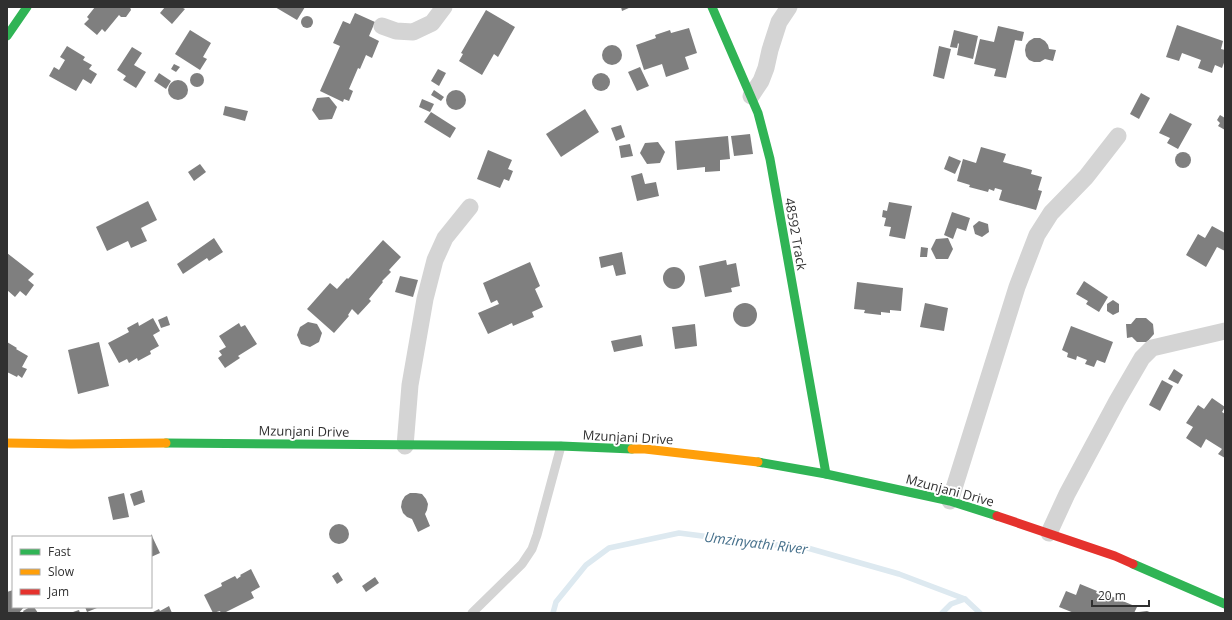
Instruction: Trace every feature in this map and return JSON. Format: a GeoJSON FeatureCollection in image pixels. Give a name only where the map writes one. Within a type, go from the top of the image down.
{"type":"FeatureCollection","features":[{"type":"Feature","properties":{"kind":"main road"},"geometry":{"type":"LineString","coordinates":[[7,36],[27,7]]}},
{"type":"Feature","properties":{"kind":"main road","name":"48592 Track"},"geometry":{"type":"LineString","coordinates":[[712,7],[758,113],[770,159],[826,474]]}},
{"type":"Feature","properties":{"kind":"main road","name":"Mzunjani Drive"},"geometry":{"type":"LineString","coordinates":[[7,443],[179,443],[405,446],[422,444],[561,446],[645,449],[761,462],[826,474],[950,501],[1007,518],[1114,556],[1225,604]]}},
{"type":"Feature","properties":{"kind":"street"},"geometry":{"type":"LineString","coordinates":[[382,26],[396,31],[413,32],[432,23],[444,7]]}},
{"type":"Feature","properties":{"kind":"street"},"geometry":{"type":"LineString","coordinates":[[751,96],[761,81],[766,68],[779,22],[789,7]]}},
{"type":"Feature","properties":{"kind":"street"},"geometry":{"type":"LineString","coordinates":[[950,501],[1017,287],[1037,235],[1051,213],[1086,177],[1118,136]]}},
{"type":"Feature","properties":{"kind":"street"},"geometry":{"type":"LineString","coordinates":[[405,446],[410,385],[425,299],[435,260],[445,238],[470,207]]}},
{"type":"Feature","properties":{"kind":"street"},"geometry":{"type":"LineString","coordinates":[[1049,533],[1067,494],[1142,358],[1152,348],[1225,331]]}},
{"type":"Feature","properties":{"kind":"lane"},"geometry":{"type":"LineString","coordinates":[[472,613],[522,564],[532,549],[537,536],[561,446]]}},
{"type":"Feature","properties":{"kind":"building"},"geometry":{"type":"Polygon","coordinates":[[[95,7],[130,7],[131,10],[126,17],[121,17],[119,15],[105,32],[102,29],[97,35],[84,24],[89,19],[87,17],[95,7]]]}},
{"type":"Feature","properties":{"kind":"building"},"geometry":{"type":"Polygon","coordinates":[[[165,7],[183,7],[185,9],[172,24],[160,13],[165,7]]]}},
{"type":"Feature","properties":{"kind":"building"},"geometry":{"type":"Polygon","coordinates":[[[275,7],[305,7],[297,20],[275,7]]]}},
{"type":"Feature","properties":{"kind":"building"},"geometry":{"type":"Polygon","coordinates":[[[621,7],[631,7],[622,11],[621,7]]]}},
{"type":"Feature","properties":{"kind":"building"},"geometry":{"type":"Polygon","coordinates":[[[486,10],[515,27],[498,57],[494,54],[482,75],[459,61],[463,54],[461,53],[486,10]]]}},
{"type":"Feature","properties":{"kind":"building"},"geometry":{"type":"Polygon","coordinates":[[[355,13],[375,22],[369,36],[379,41],[372,58],[366,55],[360,69],[358,68],[349,89],[353,91],[349,101],[344,99],[343,102],[320,91],[340,46],[333,43],[343,21],[350,24],[355,13]]]}},
{"type":"Feature","properties":{"kind":"building"},"geometry":{"type":"Polygon","coordinates":[[[305,16],[309,16],[313,22],[309,28],[305,28],[301,24],[301,20],[305,16]]]}},
{"type":"Feature","properties":{"kind":"building"},"geometry":{"type":"Polygon","coordinates":[[[1177,25],[1223,41],[1221,49],[1225,50],[1225,60],[1222,68],[1215,65],[1212,73],[1198,68],[1201,60],[1182,53],[1179,61],[1166,57],[1177,25]]]}},
{"type":"Feature","properties":{"kind":"building"},"geometry":{"type":"Polygon","coordinates":[[[998,26],[1024,32],[1022,41],[1015,40],[1006,78],[994,76],[996,69],[974,64],[980,39],[994,42],[998,26]]]}},
{"type":"Feature","properties":{"kind":"building"},"geometry":{"type":"Polygon","coordinates":[[[689,28],[697,53],[685,57],[689,69],[666,77],[662,64],[644,70],[636,45],[656,38],[655,35],[670,30],[671,33],[689,28]]]}},
{"type":"Feature","properties":{"kind":"building"},"geometry":{"type":"Polygon","coordinates":[[[190,30],[211,43],[203,57],[207,59],[200,70],[175,54],[190,30]]]}},
{"type":"Feature","properties":{"kind":"building"},"geometry":{"type":"Polygon","coordinates":[[[954,30],[978,36],[973,59],[957,55],[958,43],[957,48],[950,47],[954,30]]]}},
{"type":"Feature","properties":{"kind":"building"},"geometry":{"type":"Polygon","coordinates":[[[1034,38],[1040,38],[1045,41],[1049,49],[1056,50],[1053,61],[1045,59],[1040,62],[1034,62],[1029,60],[1026,56],[1026,45],[1034,38]]]}},
{"type":"Feature","properties":{"kind":"building"},"geometry":{"type":"Polygon","coordinates":[[[612,45],[619,48],[622,55],[619,62],[612,65],[605,62],[602,55],[605,48],[612,45]]]}},
{"type":"Feature","properties":{"kind":"building"},"geometry":{"type":"Polygon","coordinates":[[[67,46],[85,57],[83,60],[92,65],[89,69],[97,74],[91,84],[83,79],[76,91],[49,76],[54,67],[59,70],[65,60],[60,57],[67,46]]]}},
{"type":"Feature","properties":{"kind":"building"},"geometry":{"type":"Polygon","coordinates":[[[939,46],[951,49],[944,79],[933,76],[939,46]]]}},
{"type":"Feature","properties":{"kind":"building"},"geometry":{"type":"Polygon","coordinates":[[[132,47],[142,53],[134,65],[146,72],[136,88],[123,80],[126,76],[117,70],[132,47]]]}},
{"type":"Feature","properties":{"kind":"building"},"geometry":{"type":"Polygon","coordinates":[[[174,64],[180,67],[176,72],[171,69],[174,64]]]}},
{"type":"Feature","properties":{"kind":"building"},"geometry":{"type":"Polygon","coordinates":[[[640,67],[649,86],[637,91],[628,72],[640,67]]]}},
{"type":"Feature","properties":{"kind":"building"},"geometry":{"type":"Polygon","coordinates":[[[438,69],[446,73],[439,86],[431,81],[438,69]]]}},
{"type":"Feature","properties":{"kind":"building"},"geometry":{"type":"Polygon","coordinates":[[[159,73],[171,81],[166,89],[154,81],[159,73]]]}},
{"type":"Feature","properties":{"kind":"building"},"geometry":{"type":"Polygon","coordinates":[[[194,73],[200,73],[204,77],[204,83],[200,87],[194,87],[190,83],[190,77],[194,73]]]}},
{"type":"Feature","properties":{"kind":"building"},"geometry":{"type":"Polygon","coordinates":[[[597,73],[605,73],[610,78],[608,89],[605,91],[597,91],[592,86],[592,78],[597,73]]]}},
{"type":"Feature","properties":{"kind":"building"},"geometry":{"type":"Polygon","coordinates":[[[178,80],[185,83],[188,90],[185,97],[178,100],[171,97],[168,90],[171,83],[178,80]]]}},
{"type":"Feature","properties":{"kind":"building"},"geometry":{"type":"Polygon","coordinates":[[[434,90],[444,97],[441,101],[431,95],[434,90]]]}},
{"type":"Feature","properties":{"kind":"building"},"geometry":{"type":"Polygon","coordinates":[[[456,90],[463,93],[466,100],[463,107],[456,110],[449,107],[446,100],[449,93],[456,90]]]}},
{"type":"Feature","properties":{"kind":"building"},"geometry":{"type":"Polygon","coordinates":[[[1141,93],[1150,98],[1139,119],[1130,114],[1141,93]]]}},
{"type":"Feature","properties":{"kind":"building"},"geometry":{"type":"Polygon","coordinates":[[[329,97],[337,107],[332,119],[319,120],[312,110],[317,98],[329,97]]]}},
{"type":"Feature","properties":{"kind":"building"},"geometry":{"type":"Polygon","coordinates":[[[422,99],[434,104],[430,112],[419,107],[422,99]]]}},
{"type":"Feature","properties":{"kind":"building"},"geometry":{"type":"Polygon","coordinates":[[[225,106],[248,111],[245,121],[223,115],[225,106]]]}},
{"type":"Feature","properties":{"kind":"building"},"geometry":{"type":"Polygon","coordinates":[[[585,109],[599,132],[561,157],[546,134],[585,109]]]}},
{"type":"Feature","properties":{"kind":"building"},"geometry":{"type":"Polygon","coordinates":[[[431,112],[456,128],[450,138],[424,122],[431,112]]]}},
{"type":"Feature","properties":{"kind":"building"},"geometry":{"type":"Polygon","coordinates":[[[1170,113],[1192,124],[1178,149],[1167,143],[1170,138],[1159,133],[1170,113]]]}},
{"type":"Feature","properties":{"kind":"building"},"geometry":{"type":"Polygon","coordinates":[[[1220,115],[1225,118],[1225,130],[1218,126],[1220,123],[1217,120],[1220,115]]]}},
{"type":"Feature","properties":{"kind":"building"},"geometry":{"type":"Polygon","coordinates":[[[621,125],[625,137],[616,141],[611,128],[621,125]]]}},
{"type":"Feature","properties":{"kind":"building"},"geometry":{"type":"Polygon","coordinates":[[[750,134],[753,154],[734,156],[731,136],[750,134]]]}},
{"type":"Feature","properties":{"kind":"building"},"geometry":{"type":"Polygon","coordinates":[[[728,136],[730,159],[720,160],[720,171],[705,172],[705,167],[677,170],[675,141],[728,136]]]}},
{"type":"Feature","properties":{"kind":"building"},"geometry":{"type":"Polygon","coordinates":[[[658,142],[665,152],[660,163],[647,164],[640,153],[645,143],[658,142]]]}},
{"type":"Feature","properties":{"kind":"building"},"geometry":{"type":"Polygon","coordinates":[[[630,144],[633,156],[621,158],[619,146],[630,144]]]}},
{"type":"Feature","properties":{"kind":"building"},"geometry":{"type":"Polygon","coordinates":[[[981,147],[1006,154],[1003,162],[1032,170],[1031,174],[1042,177],[1038,190],[1042,191],[1036,210],[999,200],[1002,190],[995,188],[994,191],[989,189],[988,192],[969,187],[970,185],[957,181],[963,159],[976,163],[981,147]]]}},
{"type":"Feature","properties":{"kind":"building"},"geometry":{"type":"Polygon","coordinates":[[[488,150],[512,160],[508,169],[513,171],[509,181],[504,179],[500,188],[477,179],[488,150]]]}},
{"type":"Feature","properties":{"kind":"building"},"geometry":{"type":"Polygon","coordinates":[[[1183,152],[1189,154],[1191,160],[1189,166],[1183,168],[1177,166],[1175,160],[1177,154],[1183,152]]]}},
{"type":"Feature","properties":{"kind":"building"},"geometry":{"type":"Polygon","coordinates":[[[949,156],[961,161],[955,174],[944,169],[949,156]]]}},
{"type":"Feature","properties":{"kind":"building"},"geometry":{"type":"Polygon","coordinates":[[[200,164],[206,172],[194,181],[188,172],[200,164]]]}},
{"type":"Feature","properties":{"kind":"building"},"geometry":{"type":"Polygon","coordinates":[[[642,173],[645,184],[656,182],[659,196],[637,201],[631,176],[642,173]]]}},
{"type":"Feature","properties":{"kind":"building"},"geometry":{"type":"Polygon","coordinates":[[[148,201],[157,220],[141,228],[147,241],[131,248],[128,241],[107,251],[96,227],[148,201]]]}},
{"type":"Feature","properties":{"kind":"building"},"geometry":{"type":"Polygon","coordinates":[[[889,202],[912,206],[905,239],[889,236],[891,227],[884,226],[886,218],[882,217],[883,210],[887,211],[889,202]]]}},
{"type":"Feature","properties":{"kind":"building"},"geometry":{"type":"Polygon","coordinates":[[[952,212],[970,218],[966,231],[957,228],[953,239],[944,235],[952,212]]]}},
{"type":"Feature","properties":{"kind":"building"},"geometry":{"type":"Polygon","coordinates":[[[979,221],[988,224],[989,232],[982,237],[975,234],[973,226],[979,221]]]}},
{"type":"Feature","properties":{"kind":"building"},"geometry":{"type":"Polygon","coordinates":[[[1212,226],[1225,233],[1225,251],[1217,247],[1206,267],[1186,255],[1198,234],[1205,238],[1212,226]]]}},
{"type":"Feature","properties":{"kind":"building"},"geometry":{"type":"Polygon","coordinates":[[[214,238],[223,252],[209,261],[207,258],[183,274],[177,264],[214,238]]]}},
{"type":"Feature","properties":{"kind":"building"},"geometry":{"type":"Polygon","coordinates":[[[948,238],[953,249],[948,259],[936,259],[931,249],[936,239],[948,238]]]}},
{"type":"Feature","properties":{"kind":"building"},"geometry":{"type":"Polygon","coordinates":[[[383,240],[401,257],[389,270],[391,272],[382,281],[383,282],[369,299],[371,301],[358,315],[352,309],[348,315],[349,316],[334,333],[307,309],[330,283],[337,289],[383,240]]]}},
{"type":"Feature","properties":{"kind":"building"},"geometry":{"type":"Polygon","coordinates":[[[921,247],[928,248],[927,257],[920,257],[921,247]]]}},
{"type":"Feature","properties":{"kind":"building"},"geometry":{"type":"Polygon","coordinates":[[[622,252],[626,274],[616,276],[613,265],[601,268],[599,257],[622,252]]]}},
{"type":"Feature","properties":{"kind":"building"},"geometry":{"type":"Polygon","coordinates":[[[7,253],[34,274],[28,280],[34,285],[26,296],[20,291],[15,297],[7,290],[7,253]]]}},
{"type":"Feature","properties":{"kind":"building"},"geometry":{"type":"Polygon","coordinates":[[[726,260],[727,265],[736,263],[740,286],[731,288],[732,292],[705,297],[699,266],[726,260]]]}},
{"type":"Feature","properties":{"kind":"building"},"geometry":{"type":"Polygon","coordinates":[[[530,262],[540,286],[535,289],[543,307],[532,312],[534,317],[513,326],[512,323],[488,334],[478,313],[499,304],[497,300],[491,303],[483,283],[530,262]]]}},
{"type":"Feature","properties":{"kind":"building"},"geometry":{"type":"Polygon","coordinates":[[[670,267],[678,267],[685,274],[685,282],[678,289],[670,289],[663,282],[663,274],[670,267]]]}},
{"type":"Feature","properties":{"kind":"building"},"geometry":{"type":"Polygon","coordinates":[[[400,276],[418,280],[413,297],[395,292],[400,276]]]}},
{"type":"Feature","properties":{"kind":"building"},"geometry":{"type":"Polygon","coordinates":[[[1084,281],[1108,297],[1099,312],[1086,304],[1088,301],[1076,294],[1084,281]]]}},
{"type":"Feature","properties":{"kind":"building"},"geometry":{"type":"Polygon","coordinates":[[[857,282],[903,288],[901,311],[890,310],[890,313],[881,312],[881,315],[864,313],[865,310],[854,309],[857,282]]]}},
{"type":"Feature","properties":{"kind":"building"},"geometry":{"type":"Polygon","coordinates":[[[1113,300],[1119,304],[1119,312],[1113,315],[1107,311],[1107,304],[1113,300]]]}},
{"type":"Feature","properties":{"kind":"building"},"geometry":{"type":"Polygon","coordinates":[[[745,303],[750,304],[756,310],[756,320],[750,326],[745,327],[740,326],[734,320],[733,315],[734,310],[740,304],[745,303]]]}},
{"type":"Feature","properties":{"kind":"building"},"geometry":{"type":"Polygon","coordinates":[[[925,303],[948,308],[944,331],[920,327],[925,303]]]}},
{"type":"Feature","properties":{"kind":"building"},"geometry":{"type":"Polygon","coordinates":[[[167,316],[170,325],[161,328],[158,320],[167,316]]]}},
{"type":"Feature","properties":{"kind":"building"},"geometry":{"type":"Polygon","coordinates":[[[153,318],[160,331],[153,335],[159,346],[150,351],[151,354],[138,361],[137,358],[129,363],[127,359],[119,363],[108,343],[129,332],[127,328],[138,322],[139,326],[153,318]]]}},
{"type":"Feature","properties":{"kind":"building"},"geometry":{"type":"Polygon","coordinates":[[[1136,318],[1146,318],[1153,324],[1154,334],[1147,342],[1137,342],[1132,337],[1127,338],[1126,324],[1131,324],[1136,318]]]}},
{"type":"Feature","properties":{"kind":"building"},"geometry":{"type":"Polygon","coordinates":[[[308,322],[317,324],[322,333],[319,342],[310,347],[301,344],[297,335],[300,327],[308,322]]]}},
{"type":"Feature","properties":{"kind":"building"},"geometry":{"type":"Polygon","coordinates":[[[239,323],[241,327],[245,325],[257,344],[238,356],[240,358],[225,368],[218,358],[222,355],[219,351],[226,347],[219,336],[239,323]]]}},
{"type":"Feature","properties":{"kind":"building"},"geometry":{"type":"Polygon","coordinates":[[[695,324],[697,346],[675,349],[672,327],[695,324]]]}},
{"type":"Feature","properties":{"kind":"building"},"geometry":{"type":"Polygon","coordinates":[[[1071,326],[1113,342],[1105,363],[1097,360],[1094,367],[1085,364],[1087,360],[1077,356],[1076,360],[1067,357],[1068,353],[1062,350],[1071,326]]]}},
{"type":"Feature","properties":{"kind":"building"},"geometry":{"type":"Polygon","coordinates":[[[641,335],[643,346],[614,352],[611,341],[641,335]]]}},
{"type":"Feature","properties":{"kind":"building"},"geometry":{"type":"Polygon","coordinates":[[[7,342],[28,356],[22,367],[27,369],[22,378],[18,375],[17,377],[7,372],[7,342]]]}},
{"type":"Feature","properties":{"kind":"building"},"geometry":{"type":"Polygon","coordinates":[[[99,342],[109,386],[78,394],[68,350],[99,342]]]}},
{"type":"Feature","properties":{"kind":"building"},"geometry":{"type":"Polygon","coordinates":[[[1174,369],[1183,375],[1178,384],[1168,379],[1174,369]]]}},
{"type":"Feature","properties":{"kind":"building"},"geometry":{"type":"Polygon","coordinates":[[[1162,380],[1173,386],[1160,411],[1149,405],[1162,380]]]}},
{"type":"Feature","properties":{"kind":"building"},"geometry":{"type":"Polygon","coordinates":[[[1212,398],[1225,407],[1222,412],[1225,414],[1225,458],[1218,454],[1222,449],[1206,439],[1201,448],[1186,438],[1193,427],[1186,423],[1198,405],[1204,409],[1212,398]]]}},
{"type":"Feature","properties":{"kind":"building"},"geometry":{"type":"Polygon","coordinates":[[[142,490],[145,502],[134,506],[130,494],[142,490]]]}},
{"type":"Feature","properties":{"kind":"building"},"geometry":{"type":"Polygon","coordinates":[[[124,493],[129,517],[113,520],[108,497],[124,493]]]}},
{"type":"Feature","properties":{"kind":"building"},"geometry":{"type":"Polygon","coordinates":[[[410,493],[422,494],[428,504],[425,514],[430,526],[418,532],[412,519],[403,513],[401,507],[405,496],[410,493]]]}},
{"type":"Feature","properties":{"kind":"building"},"geometry":{"type":"Polygon","coordinates":[[[339,524],[346,527],[349,534],[346,541],[339,544],[332,541],[329,534],[332,527],[339,524]]]}},
{"type":"Feature","properties":{"kind":"building"},"geometry":{"type":"Polygon","coordinates":[[[152,536],[160,553],[152,557],[152,536]]]}},
{"type":"Feature","properties":{"kind":"building"},"geometry":{"type":"Polygon","coordinates":[[[251,569],[260,587],[251,592],[254,598],[224,613],[221,613],[220,611],[213,613],[204,595],[222,586],[221,583],[235,576],[237,579],[241,576],[240,575],[251,569]]]}},
{"type":"Feature","properties":{"kind":"building"},"geometry":{"type":"Polygon","coordinates":[[[338,572],[343,580],[337,584],[332,576],[338,572]]]}},
{"type":"Feature","properties":{"kind":"building"},"geometry":{"type":"Polygon","coordinates":[[[375,577],[379,583],[366,592],[362,586],[375,577]]]}},
{"type":"Feature","properties":{"kind":"building"},"geometry":{"type":"Polygon","coordinates":[[[1080,584],[1097,591],[1096,593],[1105,597],[1106,594],[1137,607],[1134,613],[1074,613],[1059,607],[1066,591],[1076,595],[1080,584]]]}},
{"type":"Feature","properties":{"kind":"building"},"geometry":{"type":"Polygon","coordinates":[[[12,590],[12,608],[23,608],[19,613],[7,613],[7,592],[12,590]]]}},
{"type":"Feature","properties":{"kind":"building"},"geometry":{"type":"Polygon","coordinates":[[[169,606],[172,613],[151,613],[159,609],[160,611],[169,606]]]}},
{"type":"Feature","properties":{"kind":"building"},"geometry":{"type":"Polygon","coordinates":[[[28,608],[35,608],[38,613],[24,613],[23,611],[28,608]]]}},
{"type":"Feature","properties":{"kind":"building"},"geometry":{"type":"Polygon","coordinates":[[[85,608],[97,608],[87,612],[85,608]]]}},
{"type":"Feature","properties":{"kind":"building"},"geometry":{"type":"Polygon","coordinates":[[[79,610],[80,613],[70,613],[79,610]]]}},
{"type":"Feature","properties":{"kind":"building"},"geometry":{"type":"Polygon","coordinates":[[[1147,611],[1152,613],[1139,613],[1139,612],[1147,611]]]}},
{"type":"Feature","properties":{"kind":"waterway","name":"Umzinyathi River"},"geometry":{"type":"LineString","coordinates":[[553,613],[556,602],[586,565],[609,548],[679,533],[765,544],[804,547],[899,574],[965,599],[980,613]]}},
{"type":"Feature","properties":{"kind":"waterway"},"geometry":{"type":"LineString","coordinates":[[942,613],[951,604],[965,599]]}},
{"type":"Feature","properties":{"kind":"traffic: fast"},"geometry":{"type":"LineString","coordinates":[[7,36],[27,7]]}},
{"type":"Feature","properties":{"kind":"traffic: fast"},"geometry":{"type":"LineString","coordinates":[[712,7],[758,113],[770,159],[826,474]]}},
{"type":"Feature","properties":{"kind":"traffic: fast"},"geometry":{"type":"LineString","coordinates":[[166,443],[561,446],[632,449]]}},
{"type":"Feature","properties":{"kind":"traffic: fast"},"geometry":{"type":"LineString","coordinates":[[758,462],[826,474],[950,501],[997,516]]}},
{"type":"Feature","properties":{"kind":"traffic: fast"},"geometry":{"type":"LineString","coordinates":[[1133,564],[1225,604]]}},
{"type":"Feature","properties":{"kind":"traffic: slow"},"geometry":{"type":"LineString","coordinates":[[7,443],[166,443]]}},
{"type":"Feature","properties":{"kind":"traffic: slow"},"geometry":{"type":"LineString","coordinates":[[632,449],[645,449],[758,462]]}},
{"type":"Feature","properties":{"kind":"traffic: jam"},"geometry":{"type":"LineString","coordinates":[[997,516],[1115,556],[1133,564]]}}]}
